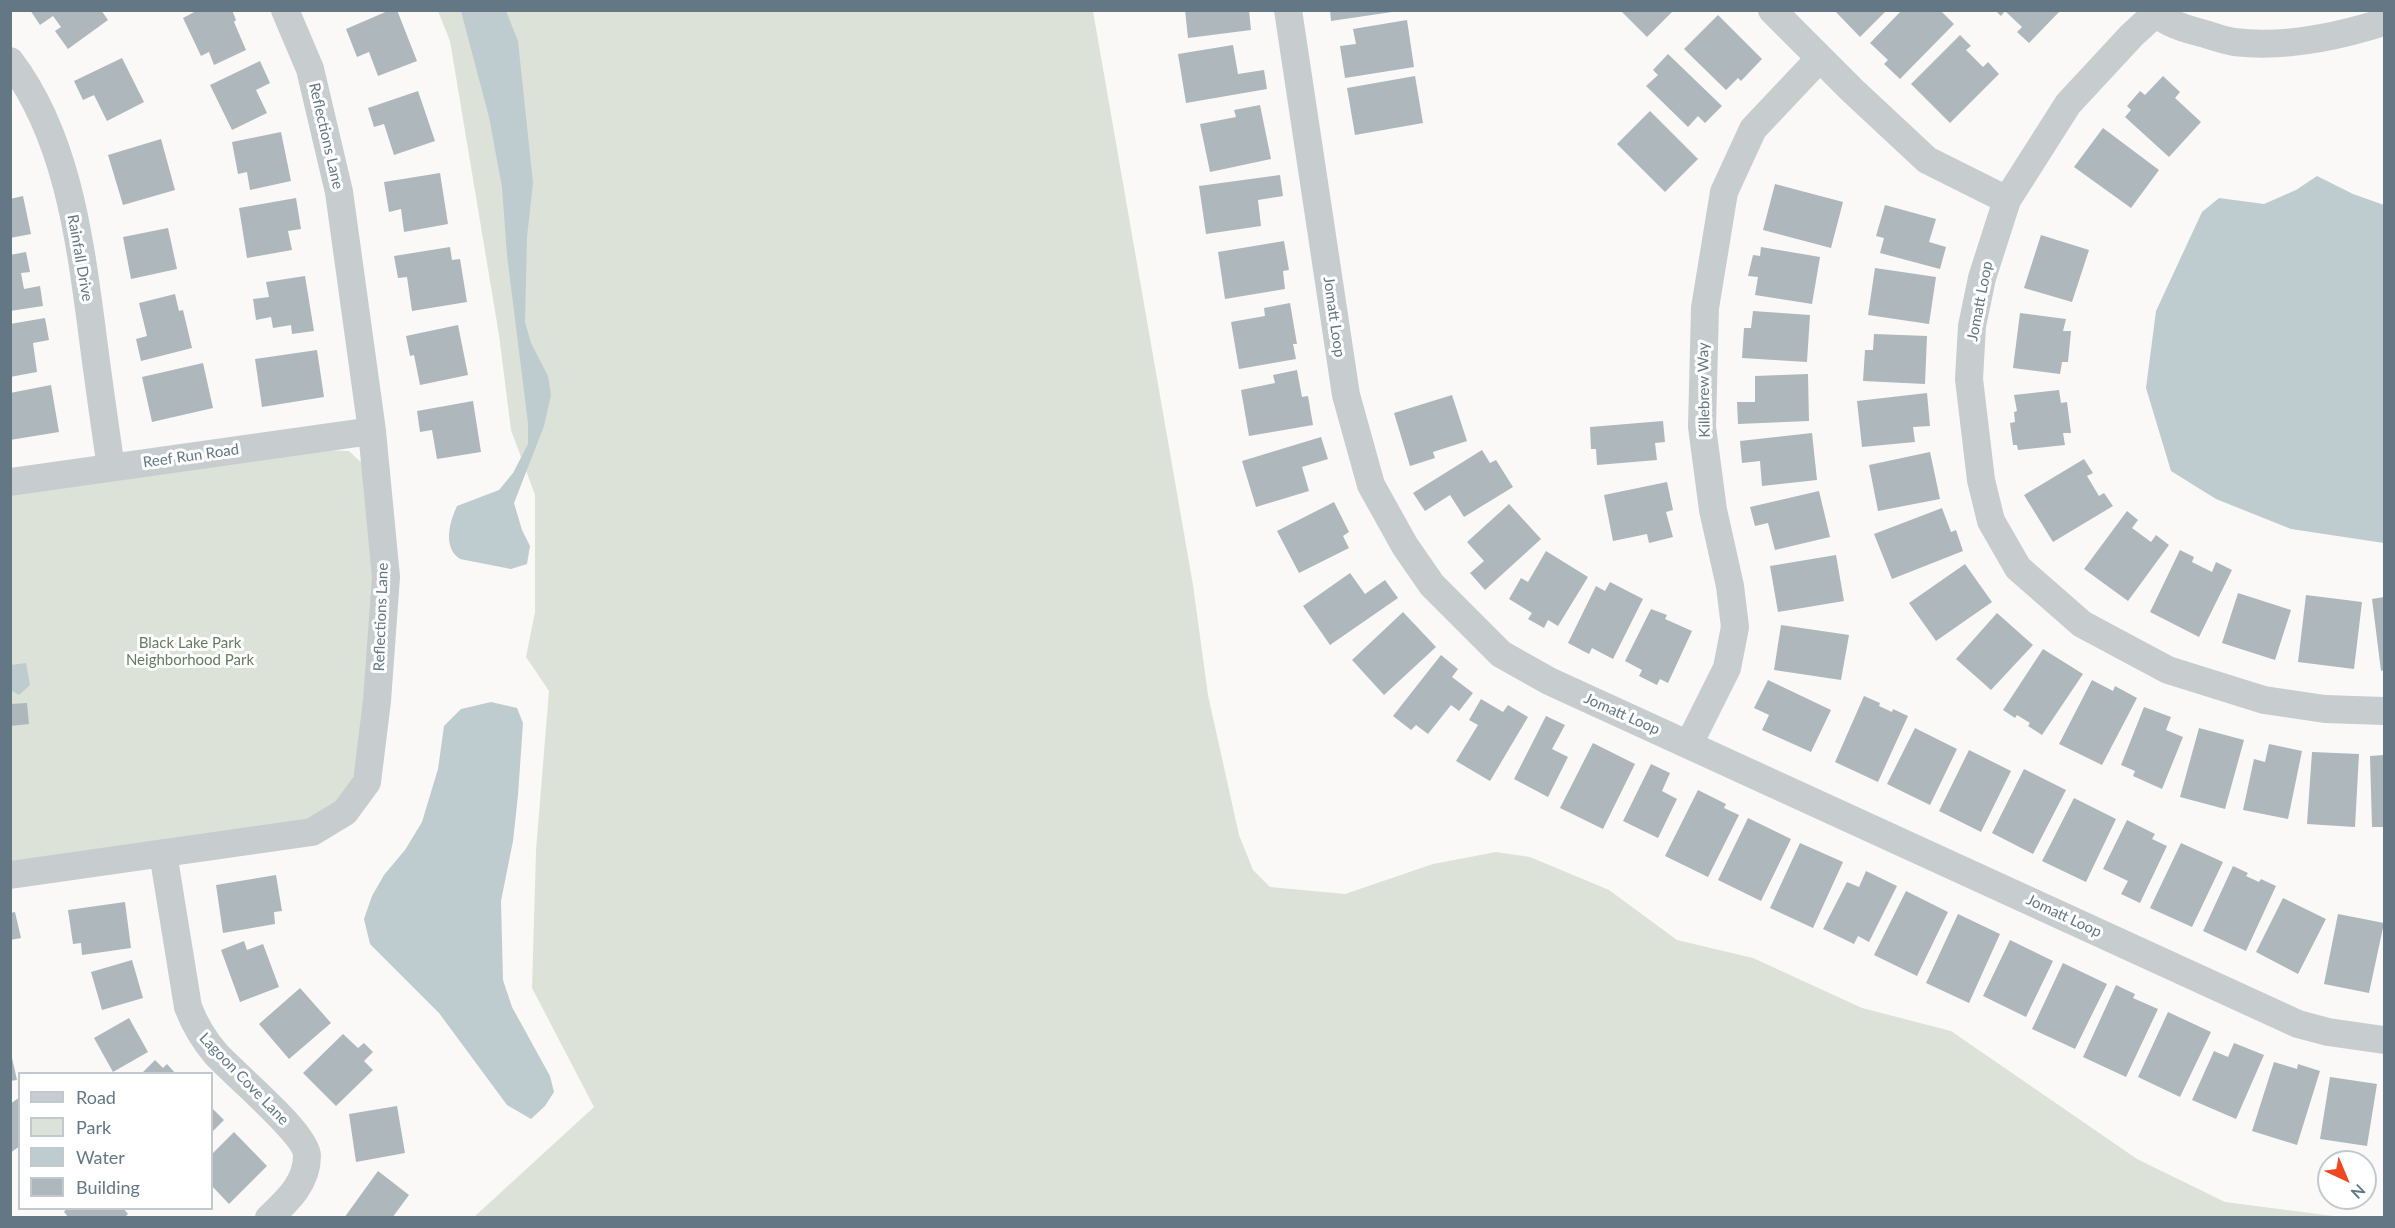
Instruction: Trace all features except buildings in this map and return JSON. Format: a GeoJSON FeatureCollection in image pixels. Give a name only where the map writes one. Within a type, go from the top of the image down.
{"type":"FeatureCollection","features":[{"type":"Feature","properties":{"kind":"street","name":"Reflections Lane"},"geometry":{"type":"LineString","coordinates":[[10,875],[312,832],[345,812],[367,782],[377,701],[386,577],[372,431],[339,192],[310,69],[285,10]]}},
{"type":"Feature","properties":{"kind":"street","name":"Jomatt Loop"},"geometry":{"type":"LineString","coordinates":[[1288,10],[1346,395],[1361,456],[1385,513],[1432,585],[1501,654],[1549,681],[2298,1024],[2328,1032],[2385,1040]]}},
{"type":"Feature","properties":{"kind":"street"},"geometry":{"type":"LineString","coordinates":[[1772,10],[1927,160],[2007,200]]}},
{"type":"Feature","properties":{"kind":"street","name":"Jomatt Loop"},"geometry":{"type":"LineString","coordinates":[[2154,12],[2068,104],[2007,200],[1982,278],[1972,326],[1969,379],[1981,480],[1991,521],[2018,568],[2082,624],[2168,670],[2264,700],[2325,709],[2385,711]]}},
{"type":"Feature","properties":{"kind":"street"},"geometry":{"type":"LineString","coordinates":[[2154,12],[2185,28],[2234,42],[2312,39],[2353,32],[2385,22]]}},
{"type":"Feature","properties":{"kind":"street","name":"Killebrew Way"},"geometry":{"type":"LineString","coordinates":[[1689,744],[1727,668],[1735,627],[1730,586],[1713,510],[1702,427],[1705,308],[1724,192],[1753,129],[1820,58]]}},
{"type":"Feature","properties":{"kind":"street","name":"Rainfall Drive"},"geometry":{"type":"LineString","coordinates":[[10,61],[40,111],[56,150],[78,233],[111,468]]}},
{"type":"Feature","properties":{"kind":"street","name":"Reef Run Road"},"geometry":{"type":"LineString","coordinates":[[10,482],[372,431]]}},
{"type":"Feature","properties":{"kind":"street","name":"Lagoon Cove Lane"},"geometry":{"type":"LineString","coordinates":[[164,853],[188,1007],[197,1030],[216,1053],[298,1134],[308,1154],[304,1176],[288,1199],[269,1218]]}},
{"type":"Feature","properties":{"kind":"green space"},"geometry":{"type":"Polygon","coordinates":[[[438,11],[1093,11],[1193,585],[1208,695],[1239,835],[1253,870],[1270,887],[1345,894],[1433,864],[1496,852],[1530,857],[1609,890],[1677,940],[1753,958],[1862,1008],[1951,1031],[2137,1159],[2225,1202],[2341,1217],[474,1217],[594,1107],[532,988],[536,850],[549,691],[526,657],[535,612],[535,495],[511,430],[499,335],[450,41],[438,11]]]}},
{"type":"Feature","properties":{"kind":"green space","name":"Black Lake Park Neighborhood Park"},"geometry":{"type":"Polygon","coordinates":[[[326,450],[349,451],[366,467],[375,547],[373,640],[358,761],[349,790],[318,819],[11,862],[10,495],[326,450]]]}},
{"type":"Feature","properties":{"kind":"water"},"geometry":{"type":"Polygon","coordinates":[[[461,11],[506,11],[518,41],[533,183],[527,237],[525,322],[531,343],[548,376],[551,395],[544,426],[514,503],[522,530],[530,546],[527,564],[511,569],[460,559],[454,554],[449,541],[450,526],[457,506],[499,490],[513,473],[528,444],[528,423],[507,255],[502,187],[489,117],[461,11]]]}},
{"type":"Feature","properties":{"kind":"water"},"geometry":{"type":"Polygon","coordinates":[[[2317,176],[2353,194],[2384,205],[2384,543],[2291,529],[2216,499],[2171,471],[2146,388],[2156,311],[2202,212],[2219,198],[2264,204],[2296,190],[2317,176]]]}},
{"type":"Feature","properties":{"kind":"water"},"geometry":{"type":"Polygon","coordinates":[[[26,663],[30,685],[19,695],[11,690],[11,665],[26,663]]]}},
{"type":"Feature","properties":{"kind":"water"},"geometry":{"type":"Polygon","coordinates":[[[491,702],[517,708],[523,723],[513,841],[501,901],[503,980],[512,1007],[550,1076],[554,1092],[545,1106],[531,1119],[507,1105],[439,1013],[370,944],[364,919],[372,896],[384,875],[405,850],[422,822],[438,769],[444,726],[461,709],[491,702]]]}}]}
